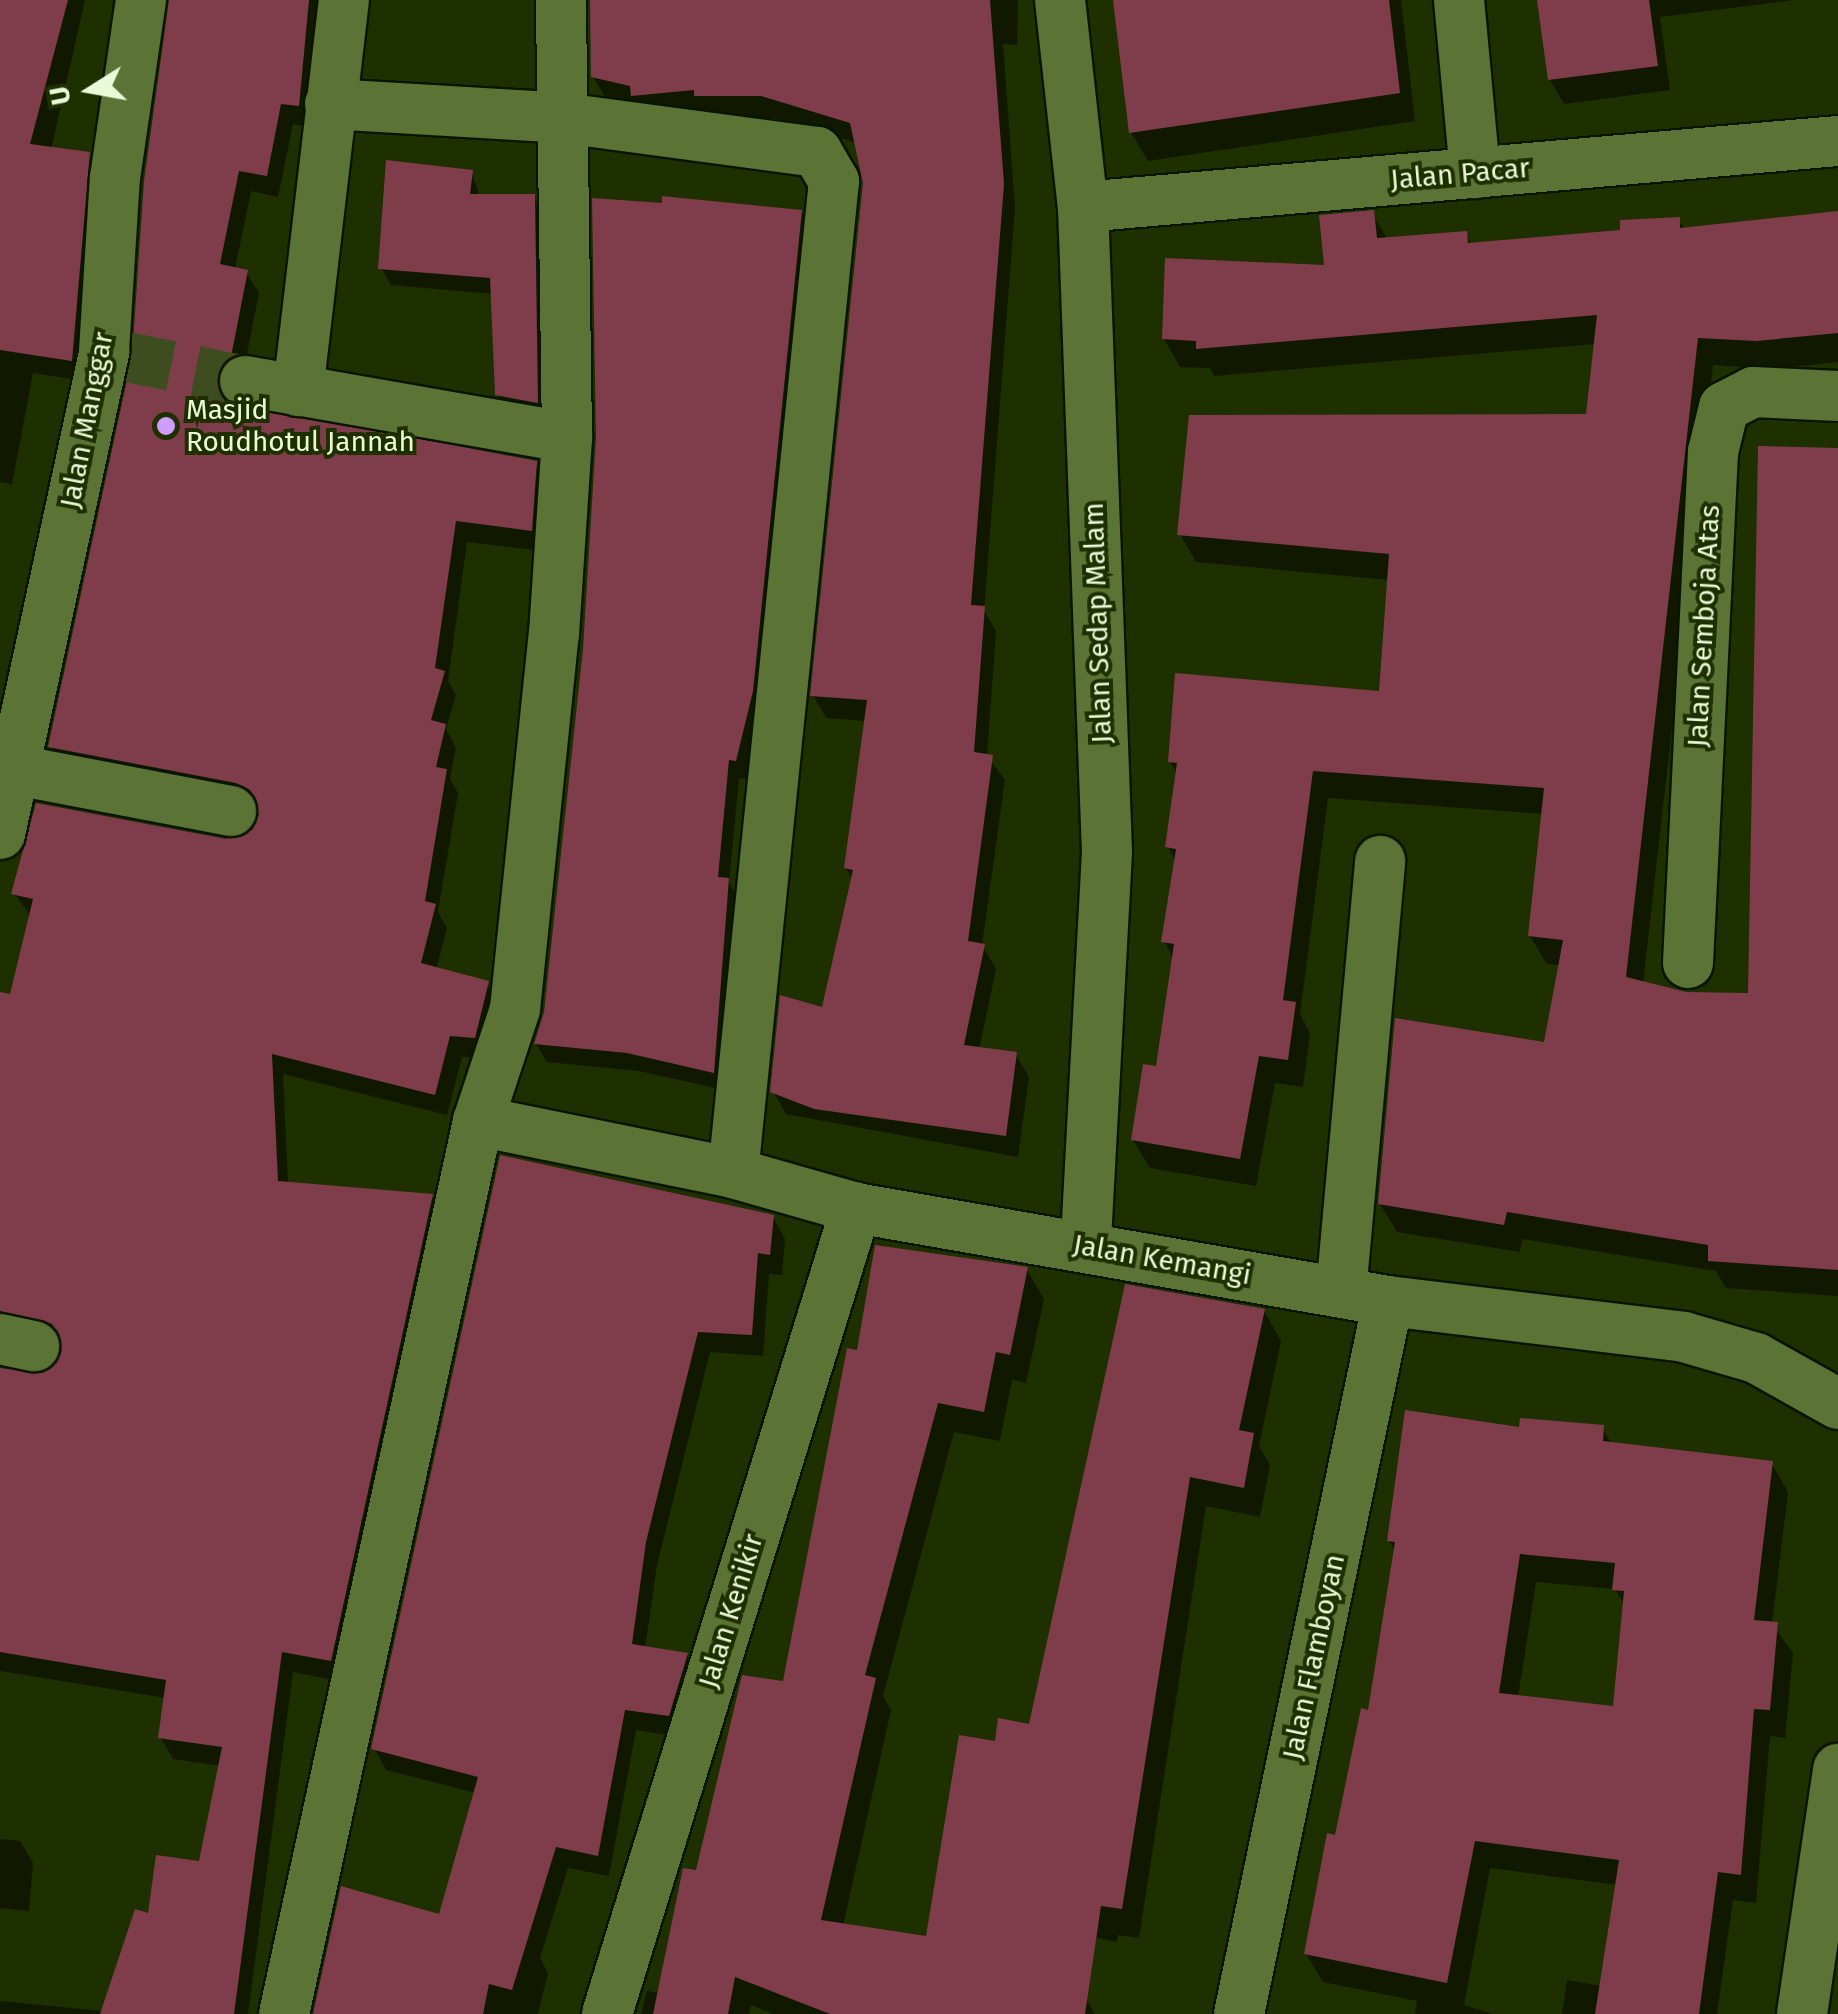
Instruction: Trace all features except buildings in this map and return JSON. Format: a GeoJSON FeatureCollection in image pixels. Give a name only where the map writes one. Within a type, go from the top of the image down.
{"type":"FeatureCollection","features":[{"type":"Feature","properties":{"kind":"street","name":"Jalan Manggar"},"geometry":{"type":"LineString","coordinates":[[0,834],[113,353],[115,178],[141,0]]}},
{"type":"Feature","properties":{"kind":"street"},"geometry":{"type":"LineString","coordinates":[[298,391],[344,0]]}},
{"type":"Feature","properties":{"kind":"street"},"geometry":{"type":"LineString","coordinates":[[284,2014],[478,1121],[515,1010],[554,634],[567,437],[561,0]]}},
{"type":"Feature","properties":{"kind":"street","name":"Jalan Sedap Malam"},"geometry":{"type":"LineString","coordinates":[[1060,0],[1083,207],[1106,852],[1086,1246]]}},
{"type":"Feature","properties":{"kind":"street"},"geometry":{"type":"LineString","coordinates":[[1459,0],[1475,173]]}},
{"type":"Feature","properties":{"kind":"street"},"geometry":{"type":"LineString","coordinates":[[330,104],[563,118],[817,152],[834,181],[733,1173]]}},
{"type":"Feature","properties":{"kind":"street","name":"Jalan Pacar"},"geometry":{"type":"LineString","coordinates":[[1083,207],[1838,142]]}},
{"type":"Feature","properties":{"kind":"street"},"geometry":{"type":"LineString","coordinates":[[245,381],[567,437]]}},
{"type":"Feature","properties":{"kind":"street","name":"Jalan Semboja Atas"},"geometry":{"type":"LineString","coordinates":[[1688,963],[1712,452],[1724,406],[1753,392],[1838,396]]}},
{"type":"Feature","properties":{"kind":"street"},"geometry":{"type":"LineString","coordinates":[[16,770],[231,811]]}},
{"type":"Feature","properties":{"kind":"street","name":"Jalan Flamboyan"},"geometry":{"type":"LineString","coordinates":[[1239,2014],[1365,1296],[1380,861]]}},
{"type":"Feature","properties":{"kind":"street","name":"Jalan Kemangi"},"geometry":{"type":"LineString","coordinates":[[478,1121],[733,1173],[856,1208],[1365,1296],[1684,1337],[1756,1358],[1838,1404]]}},
{"type":"Feature","properties":{"kind":"street","name":"Jalan Kenikir"},"geometry":{"type":"LineString","coordinates":[[607,2014],[856,1208]]}},
{"type":"Feature","properties":{"kind":"street"},"geometry":{"type":"LineString","coordinates":[[1802,2014],[1838,1769]]}},
{"type":"Feature","properties":{"kind":"tunnel"},"geometry":{"type":"LineString","coordinates":[[122,356],[245,381]]}},
{"type":"Feature","properties":{"kind":"place","name":"Masjid Roudhotul Jannah"},"geometry":{"type":"Point","coordinates":[166,426]}}]}
